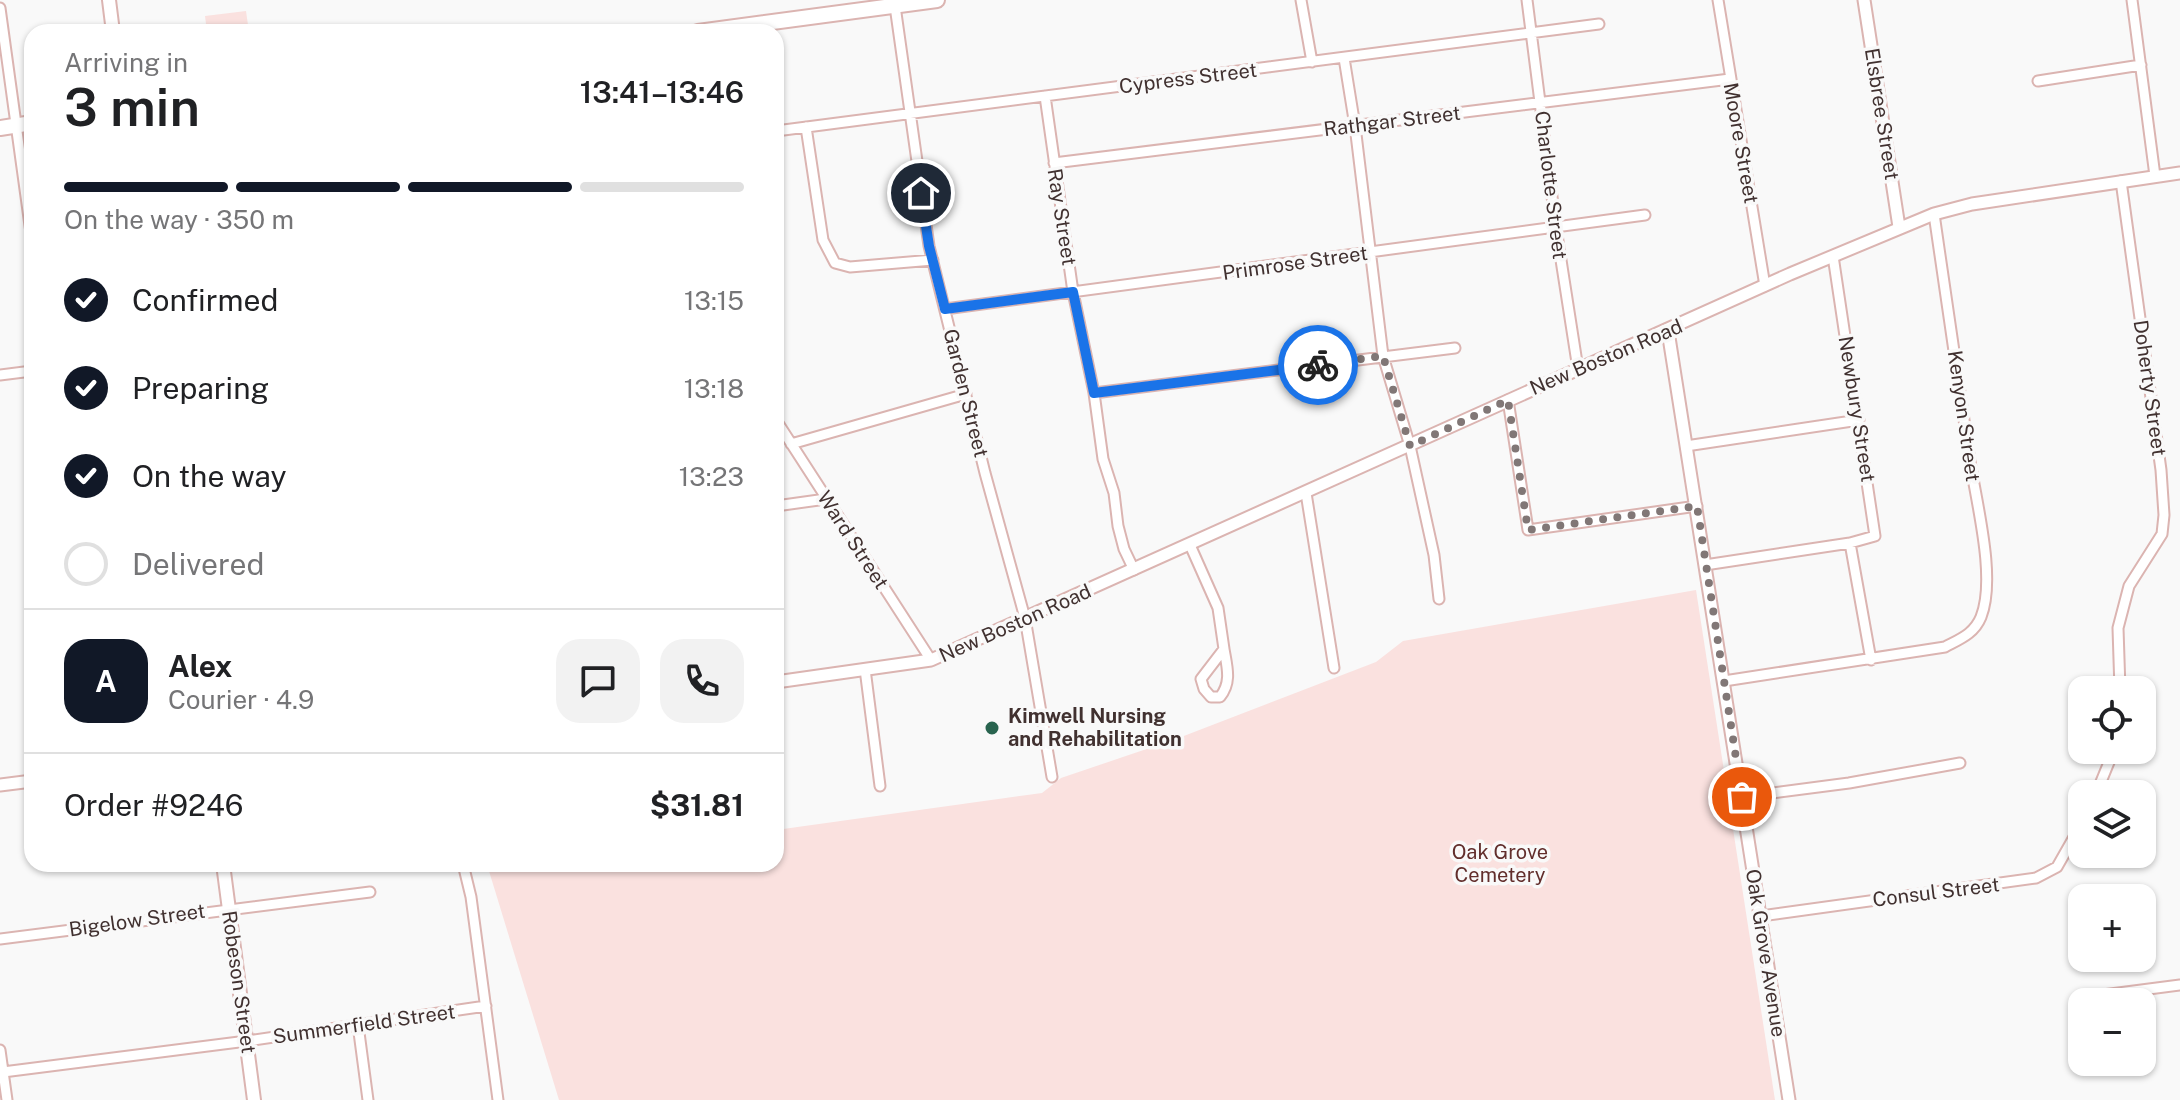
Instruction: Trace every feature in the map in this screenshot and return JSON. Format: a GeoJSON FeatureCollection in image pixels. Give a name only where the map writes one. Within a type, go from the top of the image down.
{"type":"FeatureCollection","features":[{"type":"Feature","properties":{"kind":"main road"},"geometry":{"type":"LineString","coordinates":[[109,0],[112,24]]}},
{"type":"Feature","properties":{"kind":"main road"},"geometry":{"type":"LineString","coordinates":[[759,24],[937,0]]}},
{"type":"Feature","properties":{"kind":"main road"},"geometry":{"type":"LineString","coordinates":[[0,128],[24,124]]}},
{"type":"Feature","properties":{"kind":"main road","name":"Robeson Street"},"geometry":{"type":"LineString","coordinates":[[224,872],[254,1100]]}},
{"type":"Feature","properties":{"kind":"street"},"geometry":{"type":"LineString","coordinates":[[1301,0],[1312,62]]}},
{"type":"Feature","properties":{"kind":"street","name":"Charlotte Street"},"geometry":{"type":"LineString","coordinates":[[1527,0],[1556,228],[1578,369]]}},
{"type":"Feature","properties":{"kind":"street","name":"Moore Street"},"geometry":{"type":"LineString","coordinates":[[1718,0],[1765,286]]}},
{"type":"Feature","properties":{"kind":"street","name":"Elsbree Street"},"geometry":{"type":"LineString","coordinates":[[1864,0],[1899,227]]}},
{"type":"Feature","properties":{"kind":"street"},"geometry":{"type":"LineString","coordinates":[[2132,0],[2155,176]]}},
{"type":"Feature","properties":{"kind":"street","name":"Garden Street"},"geometry":{"type":"LineString","coordinates":[[895,6],[933,260],[985,473],[1025,618],[1052,777]]}},
{"type":"Feature","properties":{"kind":"street"},"geometry":{"type":"LineString","coordinates":[[0,8],[24,119]]}},
{"type":"Feature","properties":{"kind":"street","name":"Cypress Street"},"geometry":{"type":"LineString","coordinates":[[784,130],[1599,24]]}},
{"type":"Feature","properties":{"kind":"street"},"geometry":{"type":"LineString","coordinates":[[1344,58],[1383,356],[1410,446],[1434,555],[1439,599]]}},
{"type":"Feature","properties":{"kind":"street"},"geometry":{"type":"LineString","coordinates":[[2038,81],[2141,65]]}},
{"type":"Feature","properties":{"kind":"street","name":"Rathgar Street"},"geometry":{"type":"LineString","coordinates":[[1054,163],[1730,79]]}},
{"type":"Feature","properties":{"kind":"street","name":"Ray Street"},"geometry":{"type":"LineString","coordinates":[[1045,96],[1073,292],[1094,393],[1103,459],[1114,493],[1118,526],[1134,570]]}},
{"type":"Feature","properties":{"kind":"street"},"geometry":{"type":"LineString","coordinates":[[806,127],[823,240],[835,263],[850,267],[933,260]]}},
{"type":"Feature","properties":{"kind":"street","name":"New Boston Road"},"geometry":{"type":"LineString","coordinates":[[784,681],[931,660],[1508,400],[1934,214],[1972,204],[2180,173]]}},
{"type":"Feature","properties":{"kind":"street","name":"Doherty Street"},"geometry":{"type":"LineString","coordinates":[[2120,676],[2118,632],[2129,586],[2162,534],[2164,515],[2161,470],[2121,181]]}},
{"type":"Feature","properties":{"kind":"street","name":"Kenyon Street"},"geometry":{"type":"LineString","coordinates":[[1871,660],[1945,647],[1971,634],[1985,600],[1987,578],[1982,539],[1934,214]]}},
{"type":"Feature","properties":{"kind":"street","name":"Primrose Street"},"geometry":{"type":"LineString","coordinates":[[945,309],[1645,215]]}},
{"type":"Feature","properties":{"kind":"street","name":"Newbury Street"},"geometry":{"type":"LineString","coordinates":[[1833,256],[1875,536],[1850,543]]}},
{"type":"Feature","properties":{"kind":"street","name":"Oak Grove Avenue"},"geometry":{"type":"LineString","coordinates":[[1668,331],[1789,1100]]}},
{"type":"Feature","properties":{"kind":"street"},"geometry":{"type":"LineString","coordinates":[[1094,393],[1455,348]]}},
{"type":"Feature","properties":{"kind":"street"},"geometry":{"type":"LineString","coordinates":[[0,375],[24,372]]}},
{"type":"Feature","properties":{"kind":"street"},"geometry":{"type":"LineString","coordinates":[[791,444],[966,394]]}},
{"type":"Feature","properties":{"kind":"street"},"geometry":{"type":"LineString","coordinates":[[1508,400],[1528,530],[1697,506]]}},
{"type":"Feature","properties":{"kind":"street"},"geometry":{"type":"LineString","coordinates":[[1686,446],[1859,420]]}},
{"type":"Feature","properties":{"kind":"street","name":"Ward Street"},"geometry":{"type":"LineString","coordinates":[[784,433],[931,660]]}},
{"type":"Feature","properties":{"kind":"street"},"geometry":{"type":"LineString","coordinates":[[1306,493],[1334,668]]}},
{"type":"Feature","properties":{"kind":"street"},"geometry":{"type":"LineString","coordinates":[[784,505],[826,499]]}},
{"type":"Feature","properties":{"kind":"street"},"geometry":{"type":"LineString","coordinates":[[1705,565],[1850,543],[1871,660],[1724,681]]}},
{"type":"Feature","properties":{"kind":"street"},"geometry":{"type":"LineString","coordinates":[[1190,545],[1218,608],[1228,672],[1227,688],[1220,697],[1211,697],[1201,679],[1224,649]]}},
{"type":"Feature","properties":{"kind":"street"},"geometry":{"type":"LineString","coordinates":[[865,669],[880,786]]}},
{"type":"Feature","properties":{"kind":"street"},"geometry":{"type":"LineString","coordinates":[[1742,797],[1849,783],[1960,763]]}},
{"type":"Feature","properties":{"kind":"street"},"geometry":{"type":"LineString","coordinates":[[0,785],[24,782]]}},
{"type":"Feature","properties":{"kind":"street","name":"Consul Street"},"geometry":{"type":"LineString","coordinates":[[1761,916],[2036,878],[2057,867],[2068,848]]}},
{"type":"Feature","properties":{"kind":"street"},"geometry":{"type":"LineString","coordinates":[[465,872],[471,897],[498,1100]]}},
{"type":"Feature","properties":{"kind":"street","name":"Bigelow Street"},"geometry":{"type":"LineString","coordinates":[[0,939],[370,892]]}},
{"type":"Feature","properties":{"kind":"street"},"geometry":{"type":"LineString","coordinates":[[2156,988],[2180,985]]}},
{"type":"Feature","properties":{"kind":"street","name":"Summerfield Street"},"geometry":{"type":"LineString","coordinates":[[3,1072],[486,1006]]}},
{"type":"Feature","properties":{"kind":"street"},"geometry":{"type":"LineString","coordinates":[[358,1025],[368,1100]]}},
{"type":"Feature","properties":{"kind":"street"},"geometry":{"type":"LineString","coordinates":[[0,1050],[7,1100]]}},
{"type":"Feature","properties":{"kind":"green space"},"geometry":{"type":"Polygon","coordinates":[[[246,11],[248,24],[206,24],[205,16],[246,11]]]}},
{"type":"Feature","properties":{"kind":"green space","name":"Oak Grove Cemetery"},"geometry":{"type":"Polygon","coordinates":[[[1696,590],[1775,1100],[559,1100],[489,872],[784,872],[784,829],[1042,793],[1061,778],[1176,739],[1376,662],[1403,641],[1696,590]]]}},
{"type":"Feature","properties":{"kind":"way so far"},"geometry":{"type":"LineString","coordinates":[[1318,365],[1383,356],[1410,446],[1508,400],[1528,530],[1697,506],[1742,797]]}},
{"type":"Feature","properties":{"kind":"place","name":"Kimwell Nursing and Rehabilitation"},"geometry":{"type":"Point","coordinates":[992,728]}},
{"type":"Feature","properties":{"kind":"route"},"geometry":{"type":"LineString","coordinates":[[921,193],[929,246],[945,309],[1073,292],[1094,393],[1318,365]]}}]}
